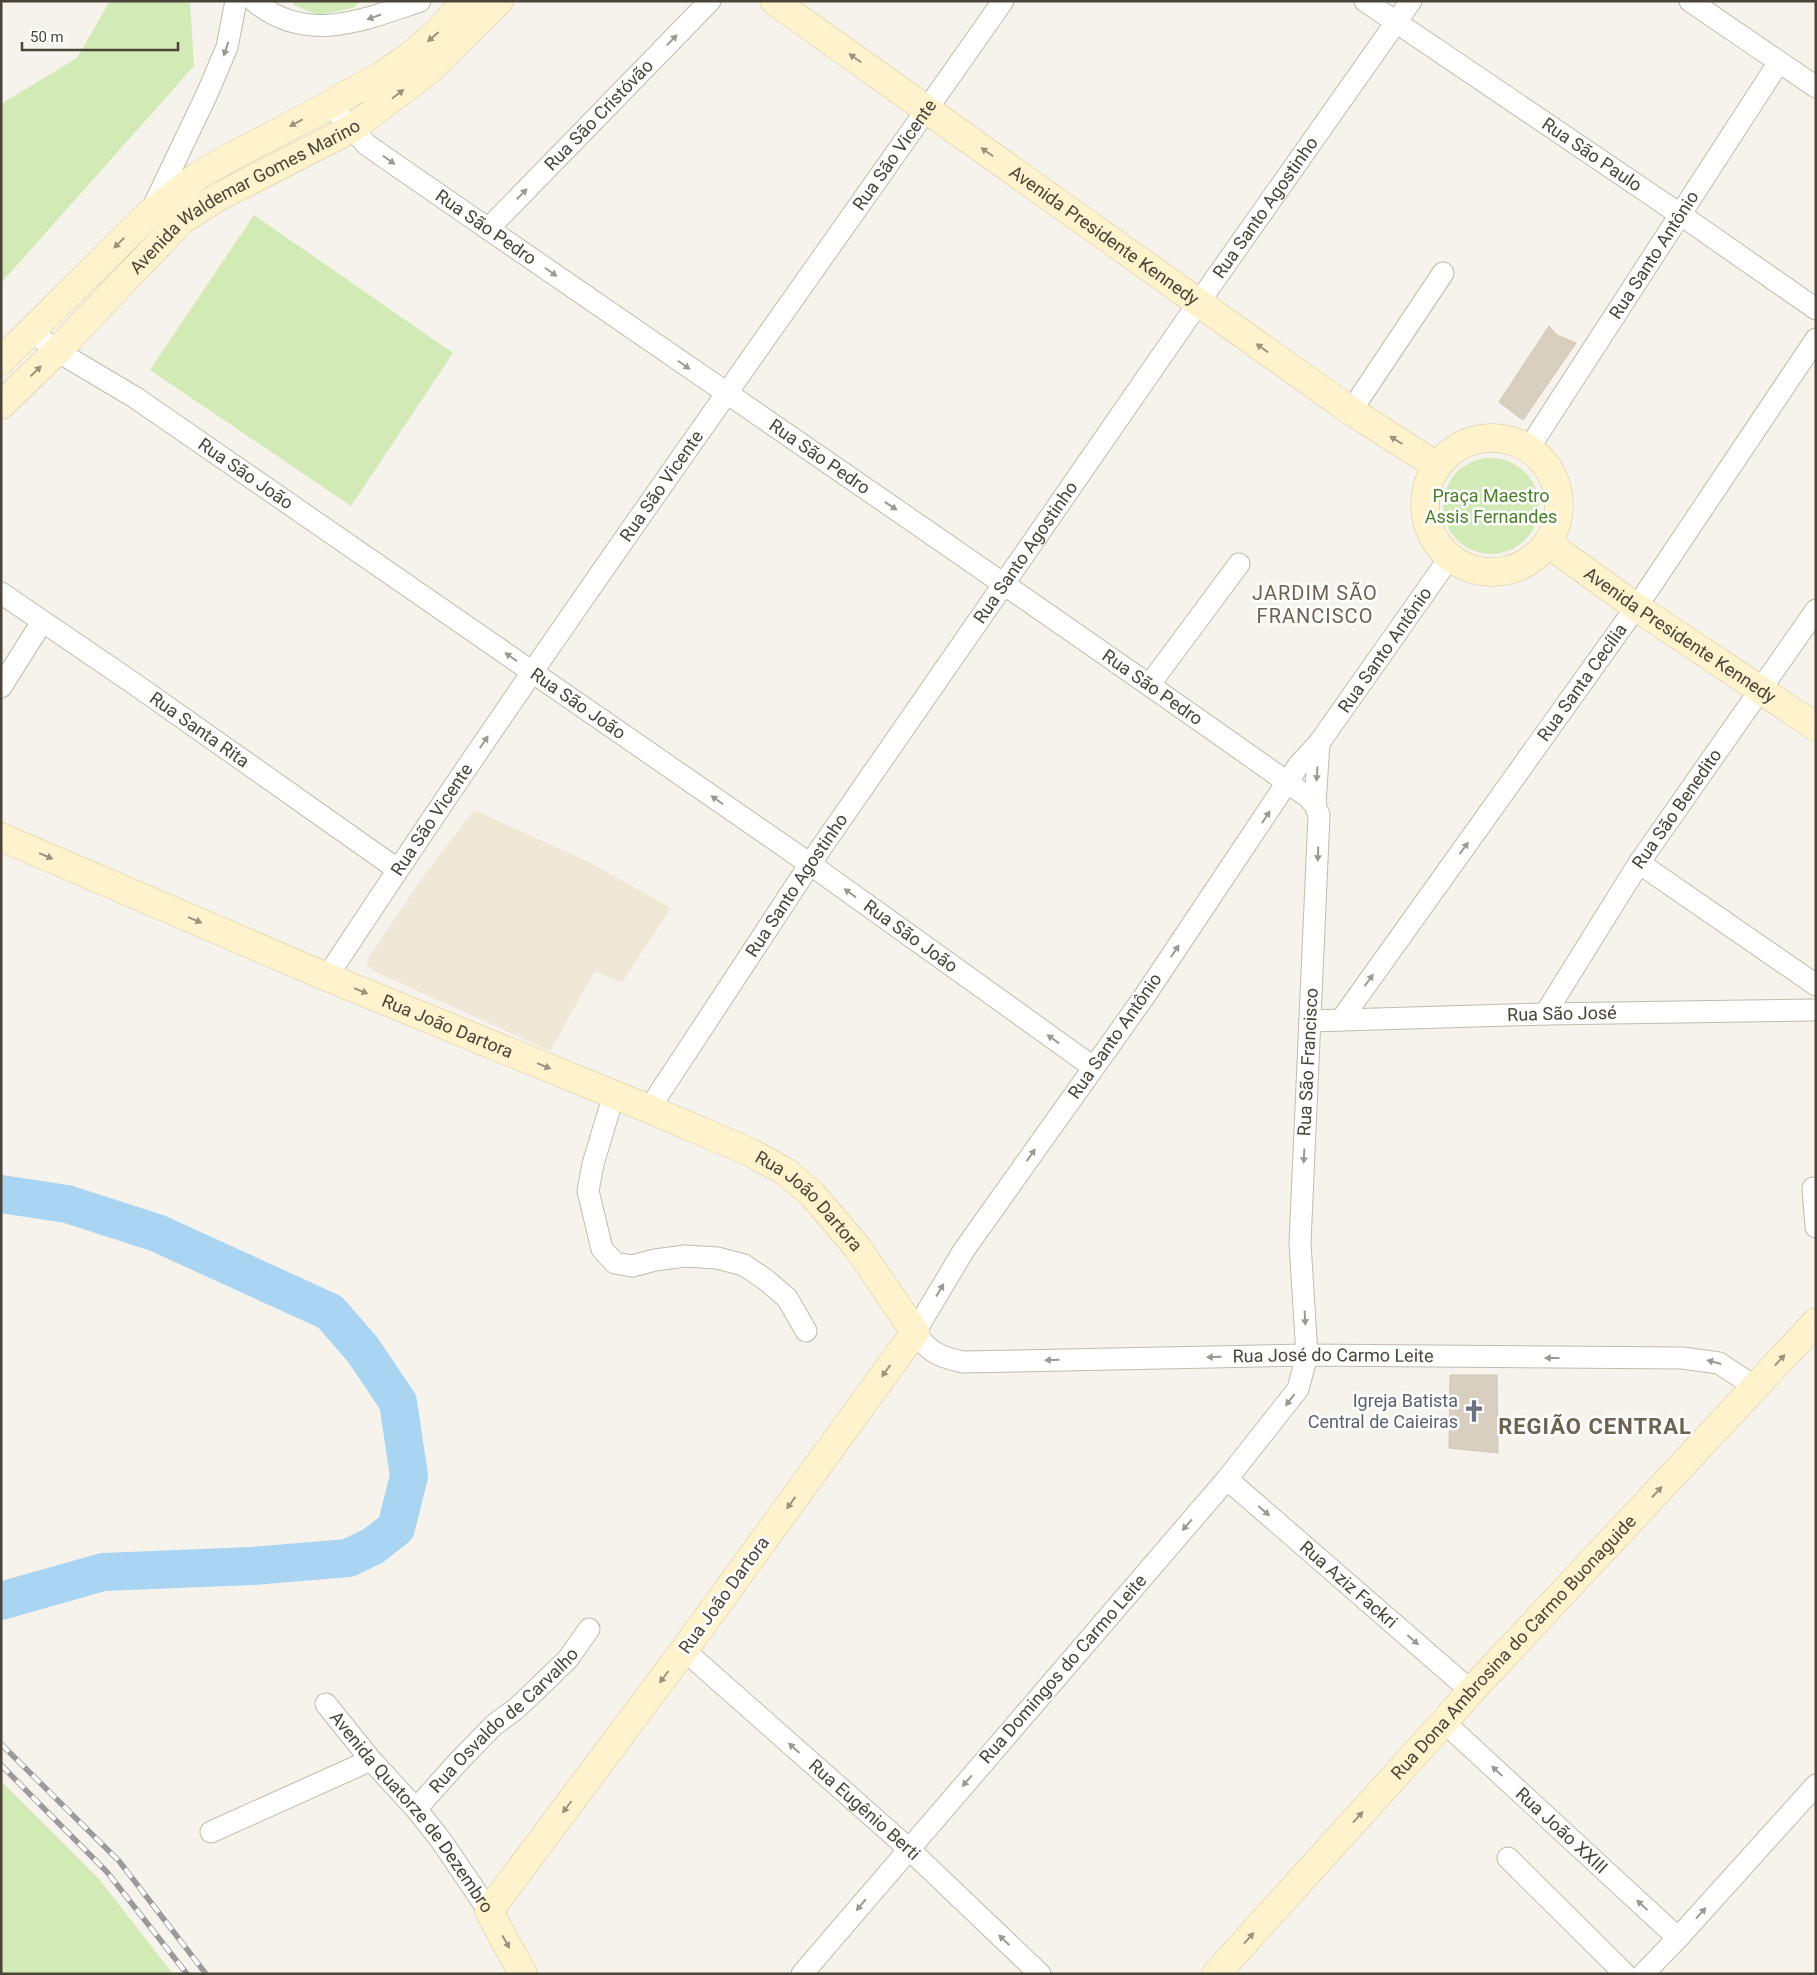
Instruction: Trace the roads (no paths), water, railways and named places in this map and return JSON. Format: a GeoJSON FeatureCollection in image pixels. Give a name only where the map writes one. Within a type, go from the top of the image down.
{"type":"FeatureCollection","features":[{"type":"Feature","properties":{"kind":"street"},"geometry":{"type":"LineString","coordinates":[[150,213],[227,47],[236,1]]}},
{"type":"Feature","properties":{"kind":"street"},"geometry":{"type":"LineString","coordinates":[[254,1],[264,9],[286,20],[304,24],[337,26],[361,22],[420,1]]}},
{"type":"Feature","properties":{"kind":"street","name":"Avenida Waldemar Gomes Marino"},"geometry":{"type":"LineString","coordinates":[[1,361],[150,213],[199,175],[330,105],[387,72],[410,56],[438,32],[466,1]]}},
{"type":"Feature","properties":{"kind":"street","name":"Avenida Waldemar Gomes Marino"},"geometry":{"type":"LineString","coordinates":[[1,405],[57,351],[182,220],[218,197],[351,129],[427,72],[499,1]]}},
{"type":"Feature","properties":{"kind":"street","name":"Rua São Cristóvão"},"geometry":{"type":"LineString","coordinates":[[488,229],[710,1]]}},
{"type":"Feature","properties":{"kind":"street","name":"Avenida Presidente Kennedy"},"geometry":{"type":"LineString","coordinates":[[774,1],[1351,411],[1437,466]]}},
{"type":"Feature","properties":{"kind":"street","name":"Rua São Vicente"},"geometry":{"type":"LineString","coordinates":[[327,977],[397,870],[725,393],[1004,1]]}},
{"type":"Feature","properties":{"kind":"street","name":"Rua São Paulo"},"geometry":{"type":"LineString","coordinates":[[1365,1],[1816,309]]}},
{"type":"Feature","properties":{"kind":"street","name":"Rua Santo Agostinho"},"geometry":{"type":"LineString","coordinates":[[650,1109],[810,864],[1199,302],[1411,1]]}},
{"type":"Feature","properties":{"kind":"street"},"geometry":{"type":"LineString","coordinates":[[1690,1],[1816,87]]}},
{"type":"Feature","properties":{"kind":"street","name":"Rua Santo Antônio"},"geometry":{"type":"LineString","coordinates":[[1529,448],[1779,62]]}},
{"type":"Feature","properties":{"kind":"street","name":"Rua São Pedro"},"geometry":{"type":"LineString","coordinates":[[330,105],[367,145],[1150,684],[1289,783]]}},
{"type":"Feature","properties":{"kind":"street"},"geometry":{"type":"LineString","coordinates":[[1351,411],[1442,273]]}},
{"type":"Feature","properties":{"kind":"street","name":"Rua São João"},"geometry":{"type":"LineString","coordinates":[[31,330],[57,351],[136,398],[810,864],[1093,1067]]}},
{"type":"Feature","properties":{"kind":"street","name":"Rua Santa Cecília"},"geometry":{"type":"LineString","coordinates":[[1341,1020],[1636,607],[1816,339]]}},
{"type":"Feature","properties":{"kind":"street"},"geometry":{"type":"LineString","coordinates":[[1493,438],[1512,440],[1529,448],[1546,463],[1556,483],[1560,505],[1556,526],[1547,543],[1530,561],[1510,570],[1489,572],[1468,568],[1450,557],[1436,541],[1427,521],[1426,500],[1431,478],[1437,466],[1457,448],[1474,440],[1493,438]]}},
{"type":"Feature","properties":{"kind":"street","name":"Avenida Presidente Kennedy"},"geometry":{"type":"LineString","coordinates":[[1547,543],[1636,607],[1816,727]]}},
{"type":"Feature","properties":{"kind":"street","name":"Rua Santo Antônio"},"geometry":{"type":"LineString","coordinates":[[915,1332],[964,1250],[1149,988],[1289,783],[1298,766],[1319,744],[1450,557]]}},
{"type":"Feature","properties":{"kind":"street"},"geometry":{"type":"LineString","coordinates":[[1150,684],[1239,564]]}},
{"type":"Feature","properties":{"kind":"street","name":"Rua Santa Rita"},"geometry":{"type":"LineString","coordinates":[[1,593],[136,685],[397,870]]}},
{"type":"Feature","properties":{"kind":"street","name":"Rua São Benedito"},"geometry":{"type":"LineString","coordinates":[[1545,1014],[1640,863],[1816,610]]}},
{"type":"Feature","properties":{"kind":"street"},"geometry":{"type":"LineString","coordinates":[[1,688],[42,622]]}},
{"type":"Feature","properties":{"kind":"street"},"geometry":{"type":"LineString","coordinates":[[1315,805],[1319,744]]}},
{"type":"Feature","properties":{"kind":"street"},"geometry":{"type":"LineString","coordinates":[[1289,783],[1308,797],[1315,805]]}},
{"type":"Feature","properties":{"kind":"street","name":"Rua São Francisco"},"geometry":{"type":"LineString","coordinates":[[1307,1355],[1300,1243],[1319,815],[1315,805]]}},
{"type":"Feature","properties":{"kind":"street","name":"Rua João Dartora"},"geometry":{"type":"LineString","coordinates":[[1,837],[327,977],[614,1094],[750,1152],[786,1172],[812,1194],[857,1247],[915,1332],[684,1650],[489,1911]]}},
{"type":"Feature","properties":{"kind":"street"},"geometry":{"type":"LineString","coordinates":[[1640,863],[1816,985]]}},
{"type":"Feature","properties":{"kind":"street","name":"Rua São José"},"geometry":{"type":"LineString","coordinates":[[1310,1021],[1545,1014],[1816,1010]]}},
{"type":"Feature","properties":{"kind":"street"},"geometry":{"type":"LineString","coordinates":[[614,1094],[593,1164],[588,1191],[602,1249],[615,1263],[632,1266],[655,1260],[685,1256],[717,1258],[744,1265],[766,1280],[786,1298],[806,1331]]}},
{"type":"Feature","properties":{"kind":"street"},"geometry":{"type":"LineString","coordinates":[[1813,1188],[1816,1227]]}},
{"type":"Feature","properties":{"kind":"street","name":"Rua Dona Ambrosina do Carmo Buonaguide"},"geometry":{"type":"LineString","coordinates":[[1216,1974],[1470,1691],[1816,1322]]}},
{"type":"Feature","properties":{"kind":"street","name":"Rua José do Carmo Leite"},"geometry":{"type":"LineString","coordinates":[[915,1332],[923,1345],[934,1353],[963,1362],[1307,1355],[1682,1358],[1719,1363],[1734,1371],[1755,1387]]}},
{"type":"Feature","properties":{"kind":"street","name":"Rua Domingos do Carmo Leite"},"geometry":{"type":"LineString","coordinates":[[802,1974],[1227,1479],[1298,1389],[1307,1355]]}},
{"type":"Feature","properties":{"kind":"street","name":"Rua Aziz Fackri"},"geometry":{"type":"LineString","coordinates":[[1227,1479],[1470,1691]]}},
{"type":"Feature","properties":{"kind":"street","name":"Rua Osvaldo de Carvalho"},"geometry":{"type":"LineString","coordinates":[[416,1809],[494,1725],[523,1702],[568,1659],[589,1629]]}},
{"type":"Feature","properties":{"kind":"street","name":"Rua Eugênio Berti"},"geometry":{"type":"LineString","coordinates":[[684,1650],[909,1848],[1040,1974]]}},
{"type":"Feature","properties":{"kind":"street","name":"Avenida Quatorze de Dezembro"},"geometry":{"type":"LineString","coordinates":[[326,1704],[371,1760],[416,1809],[440,1839],[489,1911],[523,1974]]}},
{"type":"Feature","properties":{"kind":"street","name":"Rua João XXIII"},"geometry":{"type":"LineString","coordinates":[[1444,1722],[1678,1938]]}},
{"type":"Feature","properties":{"kind":"street"},"geometry":{"type":"LineString","coordinates":[[211,1832],[371,1760]]}},
{"type":"Feature","properties":{"kind":"street"},"geometry":{"type":"LineString","coordinates":[[1643,1974],[1678,1938],[1816,1785]]}},
{"type":"Feature","properties":{"kind":"street"},"geometry":{"type":"LineString","coordinates":[[1508,1858],[1625,1974]]}},
{"type":"Feature","properties":{"kind":"waterway"},"geometry":{"type":"LineString","coordinates":[[1,1194],[67,1204],[157,1233],[330,1312],[363,1350],[398,1402],[409,1476],[396,1528],[373,1546],[348,1558],[252,1566],[103,1572],[1,1601]]}},
{"type":"Feature","properties":{"kind":"railway"},"geometry":{"type":"LineString","coordinates":[[1,1744],[119,1861],[206,1974]]}},
{"type":"Feature","properties":{"kind":"railway"},"geometry":{"type":"LineString","coordinates":[[1,1765],[107,1872],[187,1974]]}},
{"type":"Feature","properties":{"kind":"place","name":"Igreja Batista Central de Caieiras"},"geometry":{"type":"Point","coordinates":[1474,1411]}},
{"type":"Feature","properties":{"kind":"district","name":"JARDIM SÃO FRANCISCO"},"geometry":{"type":"Point","coordinates":[1315,604]}},
{"type":"Feature","properties":{"kind":"district","name":"REGIÃO CENTRAL"},"geometry":{"type":"Point","coordinates":[1595,1426]}},
{"type":"Feature","properties":{"kind":"park label","name":"Praça Maestro Assis Fernandes"},"geometry":{"type":"Point","coordinates":[1491,506]}}]}
